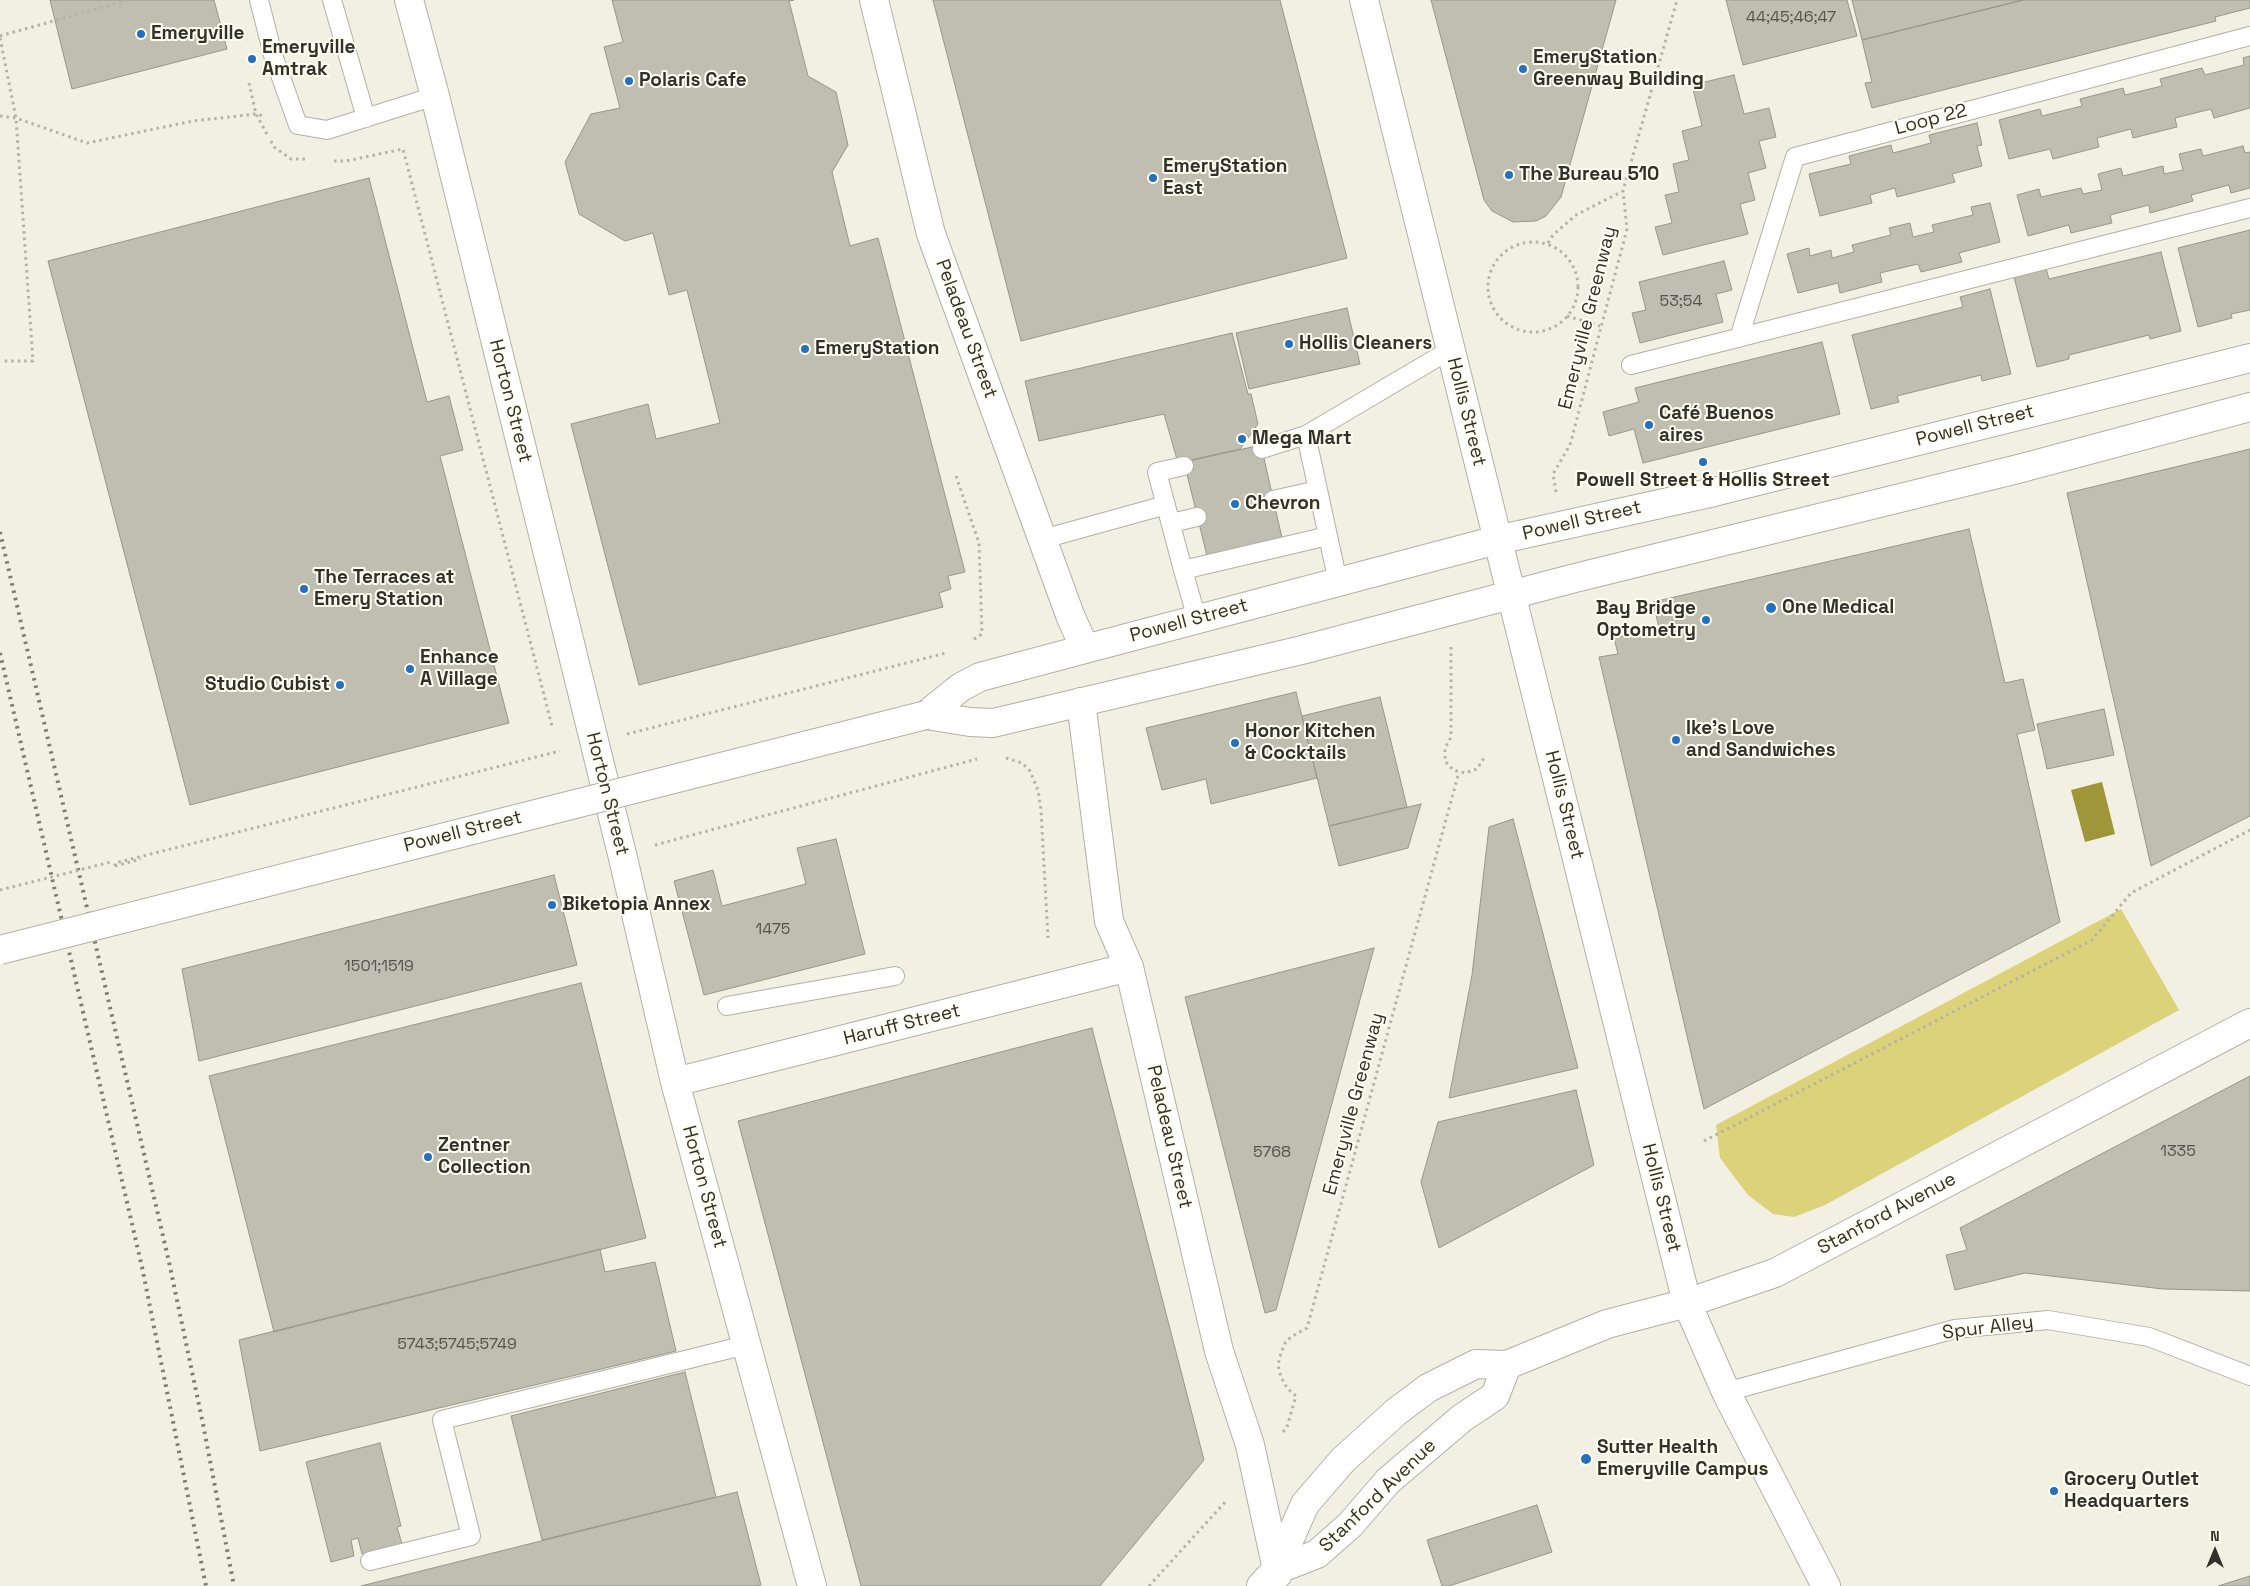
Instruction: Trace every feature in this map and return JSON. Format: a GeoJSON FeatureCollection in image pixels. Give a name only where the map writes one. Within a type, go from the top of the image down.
{"type":"FeatureCollection","features":[{"type":"Feature","properties":{"kind":"street","name":"Horton Street"},"geometry":{"type":"LineString","coordinates":[[409,0],[435,96],[623,858],[675,1082],[812,1586]]}},
{"type":"Feature","properties":{"kind":"street","name":"Peladeau Street"},"geometry":{"type":"LineString","coordinates":[[874,0],[931,234],[1070,615],[1085,649]]}},
{"type":"Feature","properties":{"kind":"street","name":"Hollis Street"},"geometry":{"type":"LineString","coordinates":[[1364,0],[1687,1302],[1726,1392],[1826,1586]]}},
{"type":"Feature","properties":{"kind":"street","name":"Powell Street"},"geometry":{"type":"LineString","coordinates":[[926,715],[961,687],[980,677],[1497,540],[1714,492],[2250,358]]}},
{"type":"Feature","properties":{"kind":"street","name":"Powell Street"},"geometry":{"type":"LineString","coordinates":[[0,950],[926,715],[970,722],[993,723],[1302,650],[1512,595],[2018,469],[2250,407]]}},
{"type":"Feature","properties":{"kind":"street","name":"Peladeau Street"},"geometry":{"type":"LineString","coordinates":[[1081,702],[1109,920],[1129,967],[1219,1351],[1250,1445],[1273,1580]]}},
{"type":"Feature","properties":{"kind":"street","name":"Haruff Street"},"geometry":{"type":"LineString","coordinates":[[675,1082],[1129,967]]}},
{"type":"Feature","properties":{"kind":"street","name":"Stanford Avenue"},"geometry":{"type":"LineString","coordinates":[[1273,1580],[1305,1504],[1343,1460],[1396,1412],[1428,1388],[1476,1364],[1507,1365],[1607,1324],[1687,1302],[1775,1273],[2250,1024]]}},
{"type":"Feature","properties":{"kind":"street","name":"Stanford Avenue"},"geometry":{"type":"LineString","coordinates":[[1273,1580],[1317,1554],[1350,1525],[1388,1481],[1462,1418],[1496,1396],[1507,1365]]}},
{"type":"Feature","properties":{"kind":"lane"},"geometry":{"type":"LineString","coordinates":[[259,0],[273,55],[298,126],[327,130],[435,96]]}},
{"type":"Feature","properties":{"kind":"lane"},"geometry":{"type":"LineString","coordinates":[[332,0],[366,118]]}},
{"type":"Feature","properties":{"kind":"lane","name":"Loop 22"},"geometry":{"type":"LineString","coordinates":[[1739,338],[1795,156],[2250,36]]}},
{"type":"Feature","properties":{"kind":"lane"},"geometry":{"type":"LineString","coordinates":[[1631,365],[2250,208]]}},
{"type":"Feature","properties":{"kind":"lane"},"geometry":{"type":"LineString","coordinates":[[1262,449],[1306,435],[1450,350]]}},
{"type":"Feature","properties":{"kind":"lane"},"geometry":{"type":"LineString","coordinates":[[1306,435],[1338,582]]}},
{"type":"Feature","properties":{"kind":"lane"},"geometry":{"type":"LineString","coordinates":[[1184,466],[1157,472],[1197,619]]}},
{"type":"Feature","properties":{"kind":"lane"},"geometry":{"type":"LineString","coordinates":[[1273,500],[1318,490]]}},
{"type":"Feature","properties":{"kind":"lane"},"geometry":{"type":"LineString","coordinates":[[1043,538],[1166,506]]}},
{"type":"Feature","properties":{"kind":"lane"},"geometry":{"type":"LineString","coordinates":[[1171,523],[1197,517]]}},
{"type":"Feature","properties":{"kind":"lane"},"geometry":{"type":"LineString","coordinates":[[1183,570],[1328,536]]}},
{"type":"Feature","properties":{"kind":"lane"},"geometry":{"type":"LineString","coordinates":[[727,1006],[895,976]]}},
{"type":"Feature","properties":{"kind":"lane","name":"Spur Alley"},"geometry":{"type":"LineString","coordinates":[[1726,1392],[1955,1329],[2048,1320],[2149,1337],[2250,1376]]}},
{"type":"Feature","properties":{"kind":"lane"},"geometry":{"type":"LineString","coordinates":[[370,1561],[471,1536],[442,1420],[746,1345]]}},
{"type":"Feature","properties":{"kind":"path"},"geometry":{"type":"LineString","coordinates":[[3,361],[33,361],[16,118],[0,37],[55,19],[128,0]]}},
{"type":"Feature","properties":{"kind":"path","name":"Emeryville Greenway"},"geometry":{"type":"LineString","coordinates":[[1556,466],[1570,445],[1627,229],[1623,191],[1677,0]]}},
{"type":"Feature","properties":{"kind":"path"},"geometry":{"type":"LineString","coordinates":[[0,116],[16,118],[87,143],[193,122],[256,114],[298,126]]}},
{"type":"Feature","properties":{"kind":"path"},"geometry":{"type":"LineString","coordinates":[[403,149],[553,732]]}},
{"type":"Feature","properties":{"kind":"path"},"geometry":{"type":"LineString","coordinates":[[1548,243],[1553,235],[1576,215],[1623,191]]}},
{"type":"Feature","properties":{"kind":"path"},"geometry":{"type":"LineString","coordinates":[[1522,243],[1548,243],[1570,260],[1577,274],[1579,289],[1575,305],[1567,316],[1556,326],[1543,331],[1528,332],[1514,328],[1502,320],[1493,308],[1489,295],[1488,280],[1493,266],[1502,254],[1515,245],[1522,243]]}},
{"type":"Feature","properties":{"kind":"path"},"geometry":{"type":"LineString","coordinates":[[1567,316],[1600,326]]}},
{"type":"Feature","properties":{"kind":"path"},"geometry":{"type":"LineString","coordinates":[[1451,646],[1451,738],[1447,742],[1444,754],[1448,766],[1459,772],[1471,772],[1477,768],[1484,758]]}},
{"type":"Feature","properties":{"kind":"path"},"geometry":{"type":"LineString","coordinates":[[556,742],[558,751]]}},
{"type":"Feature","properties":{"kind":"path"},"geometry":{"type":"LineString","coordinates":[[1002,757],[1022,763],[1030,771],[1036,782],[1041,810],[1048,938]]}},
{"type":"Feature","properties":{"kind":"path"},"geometry":{"type":"LineString","coordinates":[[654,845],[984,758]]}},
{"type":"Feature","properties":{"kind":"path","name":"Emeryville Greenway"},"geometry":{"type":"LineString","coordinates":[[1287,1427],[1296,1396],[1287,1388],[1281,1377],[1278,1365],[1281,1353],[1286,1342],[1307,1328],[1459,772]]}},
{"type":"Feature","properties":{"kind":"path"},"geometry":{"type":"LineString","coordinates":[[1704,1141],[2092,940],[2131,893],[2250,830]]}},
{"type":"Feature","properties":{"kind":"path"},"geometry":{"type":"LineString","coordinates":[[0,890],[143,854],[144,858],[116,866]]}},
{"type":"Feature","properties":{"kind":"path"},"geometry":{"type":"LineString","coordinates":[[1149,1586],[1232,1495]]}},
{"type":"Feature","properties":{"kind":"shaded area"},"geometry":{"type":"Polygon","coordinates":[[[2102,782],[2115,834],[2085,842],[2071,790],[2102,782]]]}},
{"type":"Feature","properties":{"kind":"shaded area"},"geometry":{"type":"Polygon","coordinates":[[[2121,909],[2179,1010],[1825,1205],[1794,1217],[1773,1214],[1748,1195],[1720,1158],[1716,1125],[2121,909]]]}},
{"type":"Feature","properties":{"kind":"building","name":"Emeryville"},"geometry":{"type":"Polygon","coordinates":[[[50,0],[214,0],[227,49],[72,89],[50,0]]]}},
{"type":"Feature","properties":{"kind":"building","name":"EmeryStation"},"geometry":{"type":"Polygon","coordinates":[[[612,0],[794,0],[789,1],[808,76],[836,92],[848,145],[832,172],[850,246],[878,238],[965,572],[948,576],[951,589],[939,593],[943,607],[639,685],[571,424],[648,404],[656,439],[720,423],[687,290],[669,295],[653,233],[625,241],[579,214],[565,162],[591,114],[620,108],[604,47],[623,42],[612,0]]]}},
{"type":"Feature","properties":{"kind":"building","name":"EmeryStation East"},"geometry":{"type":"Polygon","coordinates":[[[933,0],[1280,0],[1347,258],[1021,341],[933,0]]]}},
{"type":"Feature","properties":{"kind":"building","name":"EmeryStation Greenway Building"},"geometry":{"type":"Polygon","coordinates":[[[1431,0],[1616,0],[1561,197],[1546,216],[1536,221],[1513,222],[1492,211],[1484,200],[1431,0]]]}},
{"type":"Feature","properties":{"kind":"building"},"geometry":{"type":"Polygon","coordinates":[[[1726,0],[1847,0],[1857,36],[1743,65],[1726,0]]]}},
{"type":"Feature","properties":{"kind":"building"},"geometry":{"type":"Polygon","coordinates":[[[1852,0],[2023,0],[1862,40],[1852,0]]]}},
{"type":"Feature","properties":{"kind":"building"},"geometry":{"type":"Polygon","coordinates":[[[2023,0],[2250,0],[2250,8],[2215,17],[2216,21],[1872,108],[1865,83],[1872,82],[1862,40],[2023,0]]]}},
{"type":"Feature","properties":{"kind":"building"},"geometry":{"type":"Polygon","coordinates":[[[2250,56],[2250,108],[2214,118],[2211,109],[2175,118],[2177,127],[2133,138],[2131,129],[2097,138],[2099,147],[2053,159],[2050,149],[2009,159],[1999,120],[2040,109],[2042,116],[2082,106],[2080,99],[2123,88],[2125,95],[2162,86],[2160,79],[2202,68],[2205,75],[2244,65],[2243,58],[2250,56]]]}},
{"type":"Feature","properties":{"kind":"building"},"geometry":{"type":"Polygon","coordinates":[[[1734,75],[1744,114],[1769,108],[1776,137],[1759,141],[1766,168],[1748,173],[1755,200],[1740,204],[1748,234],[1663,255],[1655,227],[1672,223],[1665,195],[1679,192],[1673,164],[1689,160],[1682,131],[1702,126],[1692,85],[1734,75]]]}},
{"type":"Feature","properties":{"kind":"building"},"geometry":{"type":"Polygon","coordinates":[[[1977,123],[1982,145],[1977,146],[1982,166],[1952,174],[1955,182],[1897,197],[1895,188],[1870,195],[1872,203],[1820,216],[1809,174],[1851,164],[1849,156],[1891,145],[1893,153],[1931,143],[1929,135],[1977,123]]]}},
{"type":"Feature","properties":{"kind":"building"},"geometry":{"type":"Polygon","coordinates":[[[2243,146],[2245,153],[2250,152],[2250,188],[2231,193],[2229,185],[2191,195],[2193,201],[2150,213],[2149,205],[2110,215],[2112,223],[2071,233],[2069,225],[2028,236],[2017,195],[2039,189],[2041,197],[2081,188],[2083,194],[2102,190],[2098,174],[2121,168],[2123,176],[2163,166],[2164,174],[2183,170],[2179,154],[2201,149],[2203,156],[2243,146]]]}},
{"type":"Feature","properties":{"kind":"building","name":"The Terraces at Emery Station"},"geometry":{"type":"Polygon","coordinates":[[[369,178],[427,402],[449,396],[463,450],[440,456],[509,723],[190,805],[48,261],[369,178]]]}},
{"type":"Feature","properties":{"kind":"building"},"geometry":{"type":"Polygon","coordinates":[[[1990,203],[2000,242],[1959,253],[1962,262],[1921,272],[1918,264],[1880,273],[1882,282],[1840,293],[1838,283],[1798,293],[1787,254],[1809,248],[1810,256],[1831,250],[1832,258],[1854,252],[1852,245],[1891,235],[1889,228],[1910,223],[1913,237],[1934,232],[1932,225],[1973,215],[1971,207],[1990,203]]]}},
{"type":"Feature","properties":{"kind":"building"},"geometry":{"type":"Polygon","coordinates":[[[2250,230],[2250,310],[2231,314],[2232,318],[2198,327],[2178,248],[2250,230]]]}},
{"type":"Feature","properties":{"kind":"building"},"geometry":{"type":"Polygon","coordinates":[[[2161,252],[2181,331],[2150,339],[2149,335],[2069,355],[2069,359],[2037,367],[2014,277],[2046,268],[2049,279],[2161,252]]]}},
{"type":"Feature","properties":{"kind":"building"},"geometry":{"type":"Polygon","coordinates":[[[1724,261],[1732,290],[1716,294],[1723,322],[1640,343],[1632,313],[1646,310],[1639,282],[1724,261]]]}},
{"type":"Feature","properties":{"kind":"building"},"geometry":{"type":"Polygon","coordinates":[[[1990,289],[2011,374],[1982,381],[1981,375],[1897,396],[1899,402],[1871,409],[1852,335],[1963,307],[1960,297],[1990,289]]]}},
{"type":"Feature","properties":{"kind":"building"},"geometry":{"type":"Polygon","coordinates":[[[1347,308],[1360,364],[1249,389],[1236,333],[1347,308]]]}},
{"type":"Feature","properties":{"kind":"building"},"geometry":{"type":"Polygon","coordinates":[[[1232,333],[1248,394],[1251,394],[1258,424],[1240,449],[1178,463],[1164,414],[1039,441],[1025,381],[1232,333]]]}},
{"type":"Feature","properties":{"kind":"building"},"geometry":{"type":"Polygon","coordinates":[[[1822,342],[1840,414],[1643,463],[1634,429],[1609,436],[1603,412],[1639,402],[1635,388],[1822,342]]]}},
{"type":"Feature","properties":{"kind":"building"},"geometry":{"type":"Polygon","coordinates":[[[1261,445],[1282,538],[1207,556],[1184,462],[1261,445]]]}},
{"type":"Feature","properties":{"kind":"building"},"geometry":{"type":"Polygon","coordinates":[[[2250,449],[2250,816],[2151,866],[2067,493],[2250,449]]]}},
{"type":"Feature","properties":{"kind":"building"},"geometry":{"type":"Polygon","coordinates":[[[1969,529],[2005,683],[2023,679],[2035,730],[2017,734],[2060,922],[1704,1109],[1599,657],[1618,654],[1614,638],[1659,628],[1653,602],[1969,529]]]}},
{"type":"Feature","properties":{"kind":"building"},"geometry":{"type":"Polygon","coordinates":[[[1296,692],[1317,778],[1211,804],[1206,779],[1162,790],[1146,728],[1296,692]]]}},
{"type":"Feature","properties":{"kind":"building"},"geometry":{"type":"Polygon","coordinates":[[[1380,697],[1407,807],[1329,826],[1302,716],[1380,697]]]}},
{"type":"Feature","properties":{"kind":"building"},"geometry":{"type":"Polygon","coordinates":[[[2104,709],[2114,755],[2047,769],[2037,724],[2104,709]]]}},
{"type":"Feature","properties":{"kind":"building"},"geometry":{"type":"Polygon","coordinates":[[[1421,804],[1408,848],[1339,866],[1329,826],[1421,804]]]}},
{"type":"Feature","properties":{"kind":"building"},"geometry":{"type":"Polygon","coordinates":[[[1513,819],[1578,1068],[1449,1098],[1472,975],[1489,827],[1513,819]]]}},
{"type":"Feature","properties":{"kind":"building"},"geometry":{"type":"Polygon","coordinates":[[[836,839],[865,954],[704,995],[674,881],[713,870],[722,906],[806,884],[797,848],[836,839]]]}},
{"type":"Feature","properties":{"kind":"building"},"geometry":{"type":"Polygon","coordinates":[[[554,875],[577,965],[199,1061],[182,969],[554,875]]]}},
{"type":"Feature","properties":{"kind":"building"},"geometry":{"type":"Polygon","coordinates":[[[1374,948],[1276,1310],[1265,1313],[1185,997],[1374,948]]]}},
{"type":"Feature","properties":{"kind":"building","name":"Zentner Collection"},"geometry":{"type":"Polygon","coordinates":[[[581,983],[646,1238],[274,1332],[209,1076],[581,983]]]}},
{"type":"Feature","properties":{"kind":"building"},"geometry":{"type":"Polygon","coordinates":[[[1092,1028],[1204,1460],[1100,1586],[861,1586],[738,1121],[1092,1028]]]}},
{"type":"Feature","properties":{"kind":"building"},"geometry":{"type":"Polygon","coordinates":[[[2250,1076],[2250,1291],[2163,1289],[2025,1273],[1955,1290],[1946,1255],[1967,1250],[1960,1228],[2250,1076]]]}},
{"type":"Feature","properties":{"kind":"building"},"geometry":{"type":"Polygon","coordinates":[[[1576,1090],[1594,1165],[1439,1248],[1421,1182],[1438,1122],[1576,1090]]]}},
{"type":"Feature","properties":{"kind":"building"},"geometry":{"type":"Polygon","coordinates":[[[600,1249],[605,1272],[655,1262],[676,1351],[260,1451],[239,1340],[600,1249]]]}},
{"type":"Feature","properties":{"kind":"building"},"geometry":{"type":"Polygon","coordinates":[[[685,1372],[716,1497],[542,1540],[511,1416],[685,1372]]]}},
{"type":"Feature","properties":{"kind":"building"},"geometry":{"type":"Polygon","coordinates":[[[380,1443],[401,1526],[397,1527],[402,1544],[362,1554],[358,1538],[351,1540],[354,1556],[331,1562],[306,1462],[380,1443]]]}},
{"type":"Feature","properties":{"kind":"building"},"geometry":{"type":"Polygon","coordinates":[[[737,1492],[761,1585],[361,1586],[737,1492]]]}},
{"type":"Feature","properties":{"kind":"building"},"geometry":{"type":"Polygon","coordinates":[[[1537,1505],[1552,1552],[1449,1586],[1442,1586],[1427,1540],[1537,1505]]]}},
{"type":"Feature","properties":{"kind":"building"},"geometry":{"type":"Polygon","coordinates":[[[2250,1576],[2250,1586],[2218,1586],[2250,1576]]]}},
{"type":"Feature","properties":{"kind":"railway"},"geometry":{"type":"LineString","coordinates":[[0,532],[169,1262],[234,1586]]}},
{"type":"Feature","properties":{"kind":"railway"},"geometry":{"type":"LineString","coordinates":[[0,653],[142,1267],[206,1586]]}},
{"type":"Feature","properties":{"kind":"place","name":"Emeryville"},"geometry":{"type":"Point","coordinates":[141,34]}},
{"type":"Feature","properties":{"kind":"place","name":"Emeryville Amtrak"},"geometry":{"type":"Point","coordinates":[252,59]}},
{"type":"Feature","properties":{"kind":"place","name":"EmeryStation Greenway Building"},"geometry":{"type":"Point","coordinates":[1523,69]}},
{"type":"Feature","properties":{"kind":"place","name":"Polaris Cafe"},"geometry":{"type":"Point","coordinates":[629,81]}},
{"type":"Feature","properties":{"kind":"place","name":"The Bureau 510"},"geometry":{"type":"Point","coordinates":[1509,175]}},
{"type":"Feature","properties":{"kind":"place","name":"EmeryStation East"},"geometry":{"type":"Point","coordinates":[1153,178]}},
{"type":"Feature","properties":{"kind":"place","name":"Hollis Cleaners"},"geometry":{"type":"Point","coordinates":[1289,344]}},
{"type":"Feature","properties":{"kind":"place","name":"EmeryStation"},"geometry":{"type":"Point","coordinates":[805,349]}},
{"type":"Feature","properties":{"kind":"place","name":"Café Buenos aires"},"geometry":{"type":"Point","coordinates":[1649,425]}},
{"type":"Feature","properties":{"kind":"place","name":"Mega Mart"},"geometry":{"type":"Point","coordinates":[1242,439]}},
{"type":"Feature","properties":{"kind":"place","name":"Powell Street & Hollis Street"},"geometry":{"type":"Point","coordinates":[1703,462]}},
{"type":"Feature","properties":{"kind":"place","name":"Chevron"},"geometry":{"type":"Point","coordinates":[1235,504]}},
{"type":"Feature","properties":{"kind":"place","name":"The Terraces at Emery Station"},"geometry":{"type":"Point","coordinates":[304,589]}},
{"type":"Feature","properties":{"kind":"place","name":"One Medical"},"geometry":{"type":"Point","coordinates":[1771,608]}},
{"type":"Feature","properties":{"kind":"place","name":"Bay Bridge Optometry"},"geometry":{"type":"Point","coordinates":[1706,620]}},
{"type":"Feature","properties":{"kind":"place","name":"Enhance A Village"},"geometry":{"type":"Point","coordinates":[410,669]}},
{"type":"Feature","properties":{"kind":"place","name":"Studio Cubist"},"geometry":{"type":"Point","coordinates":[340,685]}},
{"type":"Feature","properties":{"kind":"place","name":"Ike's Love and Sandwiches"},"geometry":{"type":"Point","coordinates":[1676,740]}},
{"type":"Feature","properties":{"kind":"place","name":"Honor Kitchen & Cocktails"},"geometry":{"type":"Point","coordinates":[1235,743]}},
{"type":"Feature","properties":{"kind":"place","name":"Biketopia Annex"},"geometry":{"type":"Point","coordinates":[552,905]}},
{"type":"Feature","properties":{"kind":"place","name":"Zentner Collection"},"geometry":{"type":"Point","coordinates":[428,1157]}},
{"type":"Feature","properties":{"kind":"place","name":"Sutter Health Emeryville Campus"},"geometry":{"type":"Point","coordinates":[1586,1459]}},
{"type":"Feature","properties":{"kind":"place","name":"Grocery Outlet Headquarters"},"geometry":{"type":"Point","coordinates":[2054,1491]}}]}
